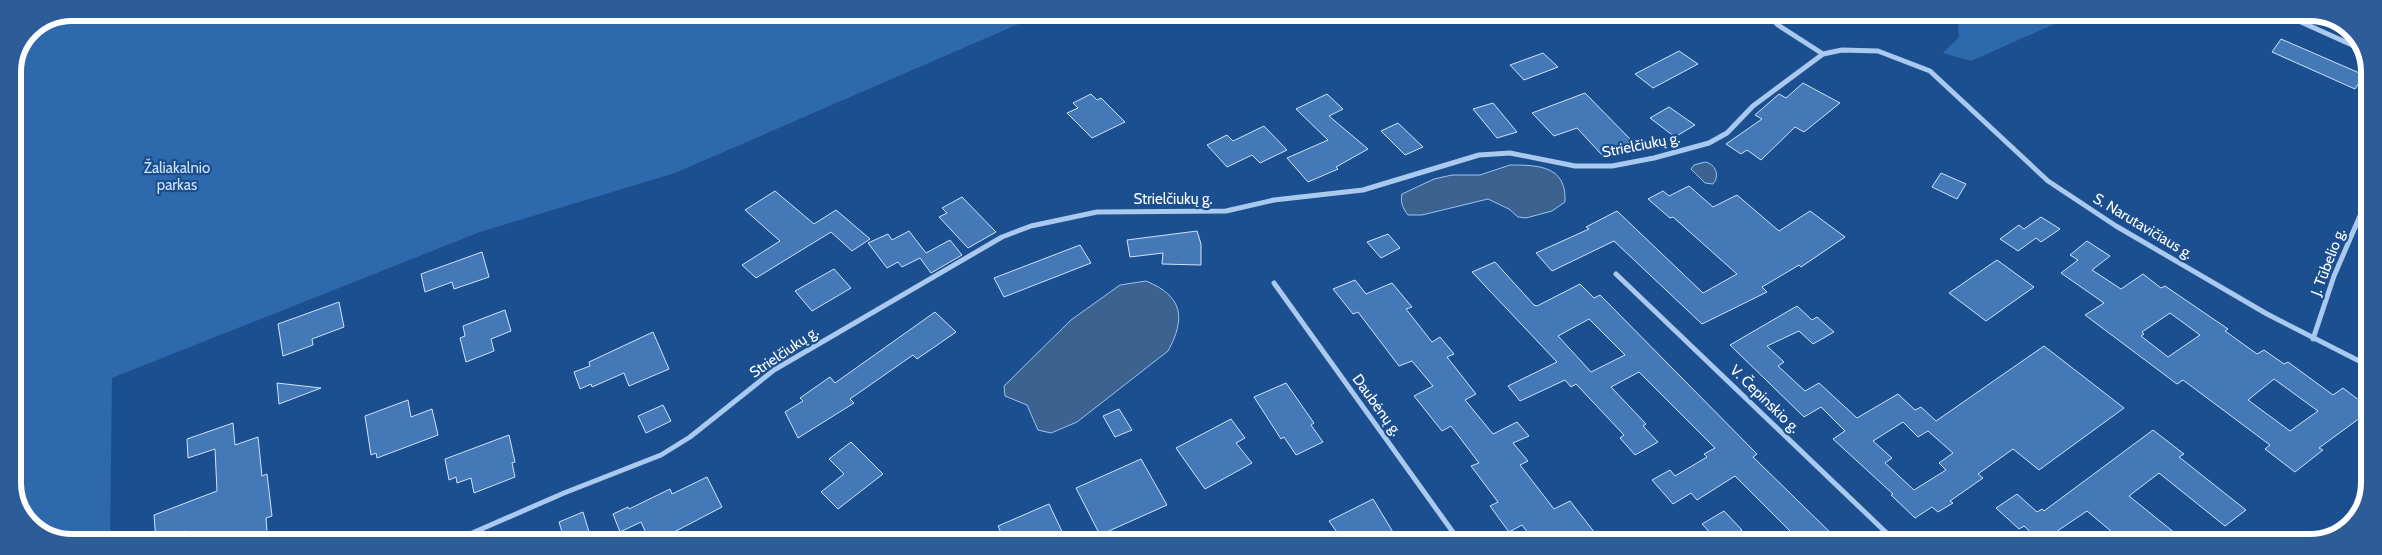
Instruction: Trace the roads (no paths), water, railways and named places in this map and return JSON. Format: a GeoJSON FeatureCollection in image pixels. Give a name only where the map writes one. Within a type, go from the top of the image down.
{"type":"FeatureCollection","features":[{"type":"Feature","properties":{"kind":"street"},"geometry":{"type":"LineString","coordinates":[[1774,21],[1823,54]]}},
{"type":"Feature","properties":{"kind":"street"},"geometry":{"type":"LineString","coordinates":[[2299,21],[2353,45]]}},
{"type":"Feature","properties":{"kind":"street","name":"S. Narutavičiaus g."},"geometry":{"type":"LineString","coordinates":[[1823,54],[1842,50],[1878,51],[1930,71],[2048,182],[2116,226],[2313,339],[2361,362]]}},
{"type":"Feature","properties":{"kind":"street","name":"Strielčiukų g."},"geometry":{"type":"LineString","coordinates":[[472,534],[661,455],[690,437],[774,370],[924,280],[1002,237],[1031,226],[1097,212],[1226,212],[1274,200],[1362,190],[1479,155],[1510,153],[1575,166],[1612,166],[1654,158],[1709,143],[1726,133],[1753,106],[1804,70],[1823,54]]}},
{"type":"Feature","properties":{"kind":"street","name":"J. Tūbelio g."},"geometry":{"type":"LineString","coordinates":[[2313,339],[2334,276],[2361,214]]}},
{"type":"Feature","properties":{"kind":"street","name":"V. Čepinskio g."},"geometry":{"type":"LineString","coordinates":[[1616,274],[1888,534]]}},
{"type":"Feature","properties":{"kind":"street","name":"Daubėnų g."},"geometry":{"type":"LineString","coordinates":[[1274,283],[1454,534]]}},
{"type":"Feature","properties":{"kind":"park label","name":"Žaliakalnio parkas"},"geometry":{"type":"Point","coordinates":[177,176]}}]}
